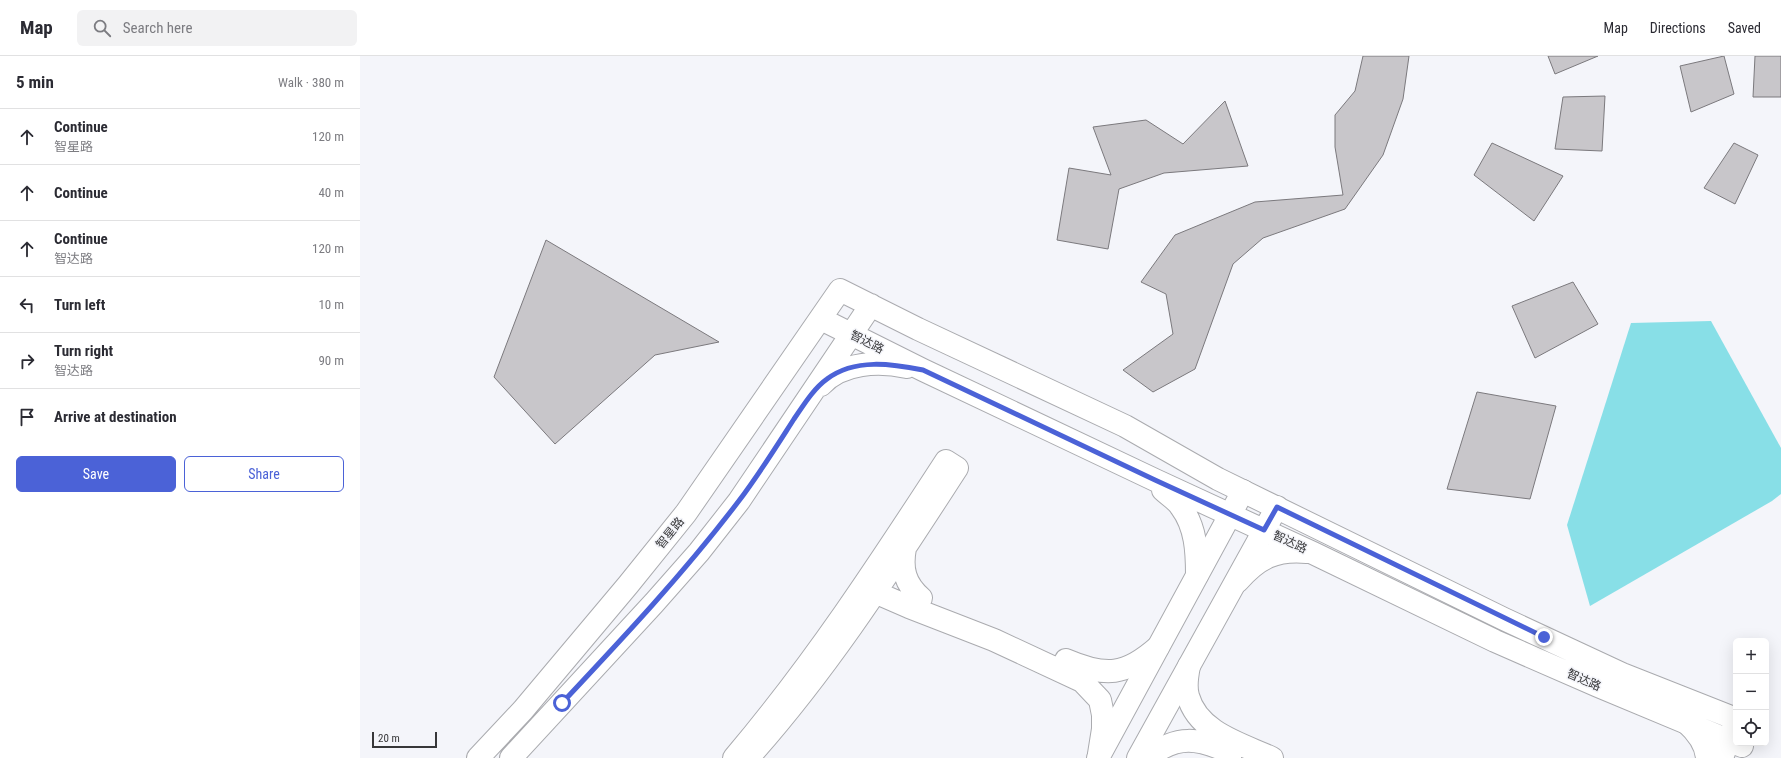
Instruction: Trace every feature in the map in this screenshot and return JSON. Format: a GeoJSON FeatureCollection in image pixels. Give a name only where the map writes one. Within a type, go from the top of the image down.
{"type":"FeatureCollection","features":[{"type":"Feature","properties":{"kind":"main road","name":"智达路"},"geometry":{"type":"LineString","coordinates":[[840,290],[1125,426],[1218,479],[1504,619],[1622,674],[1733,719]]}},
{"type":"Feature","properties":{"kind":"main road","name":"智星路"},"geometry":{"type":"LineString","coordinates":[[478,758],[523,710],[686,514],[840,290]]}},
{"type":"Feature","properties":{"kind":"main road"},"geometry":{"type":"LineString","coordinates":[[511,758],[654,603],[739,501],[871,305]]}},
{"type":"Feature","properties":{"kind":"main road","name":"智达路"},"geometry":{"type":"LineString","coordinates":[[821,319],[923,370],[1141,474],[1313,552],[1502,644],[1598,686],[1686,722],[1735,749]]}},
{"type":"Feature","properties":{"kind":"main road"},"geometry":{"type":"LineString","coordinates":[[808,399],[826,379],[845,369],[865,365],[887,364],[923,370]]}},
{"type":"Feature","properties":{"kind":"main road"},"geometry":{"type":"LineString","coordinates":[[734,758],[873,584],[905,548],[957,468],[946,462],[873,584],[861,615],[794,704],[748,758]]}},
{"type":"Feature","properties":{"kind":"main road"},"geometry":{"type":"LineString","coordinates":[[1141,474],[1181,506],[1195,540],[1197,576]]}},
{"type":"Feature","properties":{"kind":"main road"},"geometry":{"type":"LineString","coordinates":[[1098,758],[1243,491]]}},
{"type":"Feature","properties":{"kind":"main road"},"geometry":{"type":"LineString","coordinates":[[1138,758],[1277,507]]}},
{"type":"Feature","properties":{"kind":"main road"},"geometry":{"type":"LineString","coordinates":[[905,548],[903,561],[906,581],[912,590],[913,602]]}},
{"type":"Feature","properties":{"kind":"main road"},"geometry":{"type":"LineString","coordinates":[[1233,586],[1250,567],[1270,556],[1290,550],[1313,552]]}},
{"type":"Feature","properties":{"kind":"main road"},"geometry":{"type":"LineString","coordinates":[[873,584],[1082,681],[1100,700],[1103,715],[1102,743],[1098,758]]}},
{"type":"Feature","properties":{"kind":"main road"},"geometry":{"type":"LineString","coordinates":[[861,615],[867,611],[885,605],[913,602],[1088,669],[1101,672],[1128,668],[1143,660],[1158,647]]}},
{"type":"Feature","properties":{"kind":"main road"},"geometry":{"type":"LineString","coordinates":[[1189,666],[1186,682],[1188,696],[1194,710],[1202,721],[1215,732],[1272,758]]}},
{"type":"Feature","properties":{"kind":"main road"},"geometry":{"type":"LineString","coordinates":[[1686,722],[1695,730],[1703,742],[1707,758]]}},
{"type":"Feature","properties":{"kind":"main road"},"geometry":{"type":"LineString","coordinates":[[1147,758],[1163,748],[1177,743],[1193,740],[1210,744],[1242,758]]}},
{"type":"Feature","properties":{"kind":"water"},"geometry":{"type":"Polygon","coordinates":[[[1711,321],[1781,448],[1781,494],[1772,501],[1590,606],[1567,525],[1631,323],[1711,321]]]}},
{"type":"Feature","properties":{"kind":"building"},"geometry":{"type":"Polygon","coordinates":[[[1363,56],[1409,56],[1403,99],[1383,155],[1345,209],[1263,238],[1233,264],[1195,369],[1153,392],[1123,370],[1173,334],[1166,294],[1141,282],[1175,235],[1255,202],[1343,195],[1335,147],[1335,115],[1355,91],[1363,56]]]}},
{"type":"Feature","properties":{"kind":"building"},"geometry":{"type":"Polygon","coordinates":[[[1548,56],[1598,56],[1555,74],[1548,56]]]}},
{"type":"Feature","properties":{"kind":"building"},"geometry":{"type":"Polygon","coordinates":[[[1724,56],[1734,94],[1691,112],[1680,66],[1724,56]]]}},
{"type":"Feature","properties":{"kind":"building"},"geometry":{"type":"Polygon","coordinates":[[[1755,56],[1781,56],[1781,97],[1753,97],[1755,56]]]}},
{"type":"Feature","properties":{"kind":"building"},"geometry":{"type":"Polygon","coordinates":[[[1605,96],[1602,151],[1555,149],[1563,97],[1605,96]]]}},
{"type":"Feature","properties":{"kind":"building"},"geometry":{"type":"Polygon","coordinates":[[[1225,101],[1248,166],[1164,173],[1119,189],[1108,249],[1057,240],[1069,168],[1111,175],[1093,127],[1146,120],[1183,144],[1225,101]]]}},
{"type":"Feature","properties":{"kind":"building"},"geometry":{"type":"Polygon","coordinates":[[[1492,143],[1563,176],[1534,221],[1474,175],[1492,143]]]}},
{"type":"Feature","properties":{"kind":"building"},"geometry":{"type":"Polygon","coordinates":[[[1734,143],[1758,155],[1735,204],[1704,188],[1734,143]]]}},
{"type":"Feature","properties":{"kind":"building"},"geometry":{"type":"Polygon","coordinates":[[[546,240],[719,342],[655,355],[555,444],[494,377],[546,240]]]}},
{"type":"Feature","properties":{"kind":"building"},"geometry":{"type":"Polygon","coordinates":[[[1573,282],[1598,324],[1535,358],[1512,306],[1573,282]]]}},
{"type":"Feature","properties":{"kind":"building"},"geometry":{"type":"Polygon","coordinates":[[[1477,392],[1556,406],[1530,499],[1447,489],[1477,392]]]}},
{"type":"Feature","properties":{"kind":"route"},"geometry":{"type":"LineString","coordinates":[[562,703],[654,603],[698,552],[739,501],[808,399],[826,379],[845,369],[865,365],[887,364],[923,370],[1264,530],[1277,507],[1504,619],[1544,637]]}}]}
